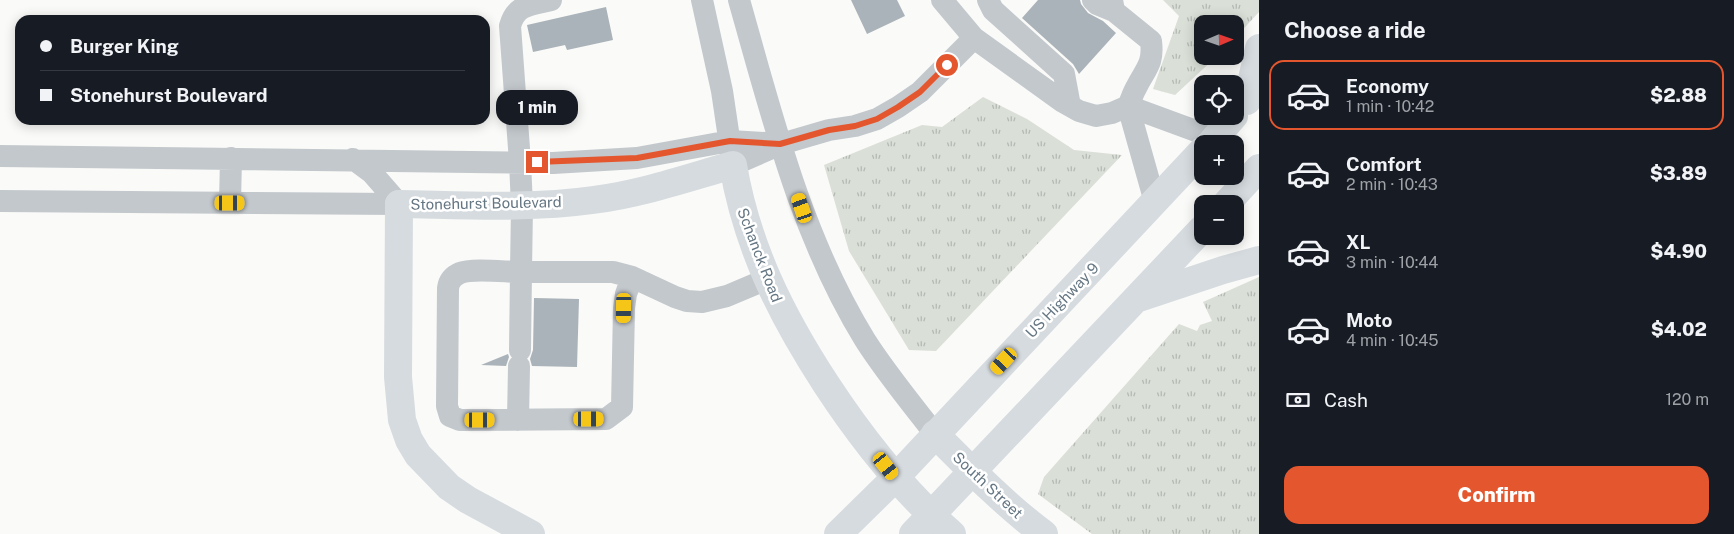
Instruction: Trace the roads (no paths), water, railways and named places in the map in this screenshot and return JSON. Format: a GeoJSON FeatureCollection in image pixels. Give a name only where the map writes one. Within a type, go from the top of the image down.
{"type":"FeatureCollection","features":[{"type":"Feature","properties":{"kind":"main road"},"geometry":{"type":"LineString","coordinates":[[1244,106],[1259,48]]}},
{"type":"Feature","properties":{"kind":"main road","name":"US Highway 9"},"geometry":{"type":"LineString","coordinates":[[1217,135],[1226,125]]}},
{"type":"Feature","properties":{"kind":"main road","name":"Stonehurst Boulevard"},"geometry":{"type":"LineString","coordinates":[[399,204],[522,206],[592,200],[635,193],[732,153]]}},
{"type":"Feature","properties":{"kind":"main road","name":"Schanck Road"},"geometry":{"type":"LineString","coordinates":[[732,153],[738,197],[750,238],[777,301],[811,361],[867,444],[895,478]]}},
{"type":"Feature","properties":{"kind":"main road","name":"US Highway 9"},"geometry":{"type":"LineString","coordinates":[[838,534],[895,478],[1194,160]]}},
{"type":"Feature","properties":{"kind":"main road"},"geometry":{"type":"LineString","coordinates":[[1234,195],[1259,168]]}},
{"type":"Feature","properties":{"kind":"main road"},"geometry":{"type":"LineString","coordinates":[[399,204],[398,377],[402,420],[409,440],[418,455],[449,487],[468,500],[531,534]]}},
{"type":"Feature","properties":{"kind":"main road"},"geometry":{"type":"LineString","coordinates":[[922,525],[1194,238]]}},
{"type":"Feature","properties":{"kind":"main road"},"geometry":{"type":"LineString","coordinates":[[1138,298],[1259,260]]}},
{"type":"Feature","properties":{"kind":"main road","name":"South Street"},"geometry":{"type":"LineString","coordinates":[[935,434],[1022,518],[1044,534]]}},
{"type":"Feature","properties":{"kind":"main road"},"geometry":{"type":"LineString","coordinates":[[895,478],[922,525],[952,534]]}},
{"type":"Feature","properties":{"kind":"street"},"geometry":{"type":"LineString","coordinates":[[518,420],[522,206],[510,26],[517,10],[524,6],[551,0]]}},
{"type":"Feature","properties":{"kind":"street","name":"Schanck Road"},"geometry":{"type":"LineString","coordinates":[[702,0],[722,91],[732,153]]}},
{"type":"Feature","properties":{"kind":"street"},"geometry":{"type":"LineString","coordinates":[[740,0],[780,144],[813,237],[842,298],[865,340],[935,434]]}},
{"type":"Feature","properties":{"kind":"street"},"geometry":{"type":"LineString","coordinates":[[942,0],[974,38],[1079,111],[1096,116],[1112,113],[1128,106],[1194,137]]}},
{"type":"Feature","properties":{"kind":"street"},"geometry":{"type":"LineString","coordinates":[[988,0],[992,10],[1064,74],[1070,106]]}},
{"type":"Feature","properties":{"kind":"street"},"geometry":{"type":"LineString","coordinates":[[1093,0],[1097,4],[1113,5],[1152,41],[1153,54],[1146,73],[1136,87],[1128,106],[1155,202]]}},
{"type":"Feature","properties":{"kind":"street","name":"Stonehurst Boulevard"},"geometry":{"type":"LineString","coordinates":[[0,156],[554,163],[732,153],[780,144],[877,119],[920,92],[974,38]]}},
{"type":"Feature","properties":{"kind":"street"},"geometry":{"type":"LineString","coordinates":[[230,203],[231,158]]}},
{"type":"Feature","properties":{"kind":"street"},"geometry":{"type":"LineString","coordinates":[[353,159],[372,173],[399,204]]}},
{"type":"Feature","properties":{"kind":"street","name":"Stonehurst Boulevard"},"geometry":{"type":"LineString","coordinates":[[0,201],[399,204]]}},
{"type":"Feature","properties":{"kind":"street"},"geometry":{"type":"LineString","coordinates":[[632,277],[626,294],[624,308],[622,407],[606,419],[460,420],[453,418],[449,413],[447,406],[448,288],[451,280],[462,272],[613,272],[632,277],[675,297],[688,301],[702,302],[727,296],[767,280]]}}]}
